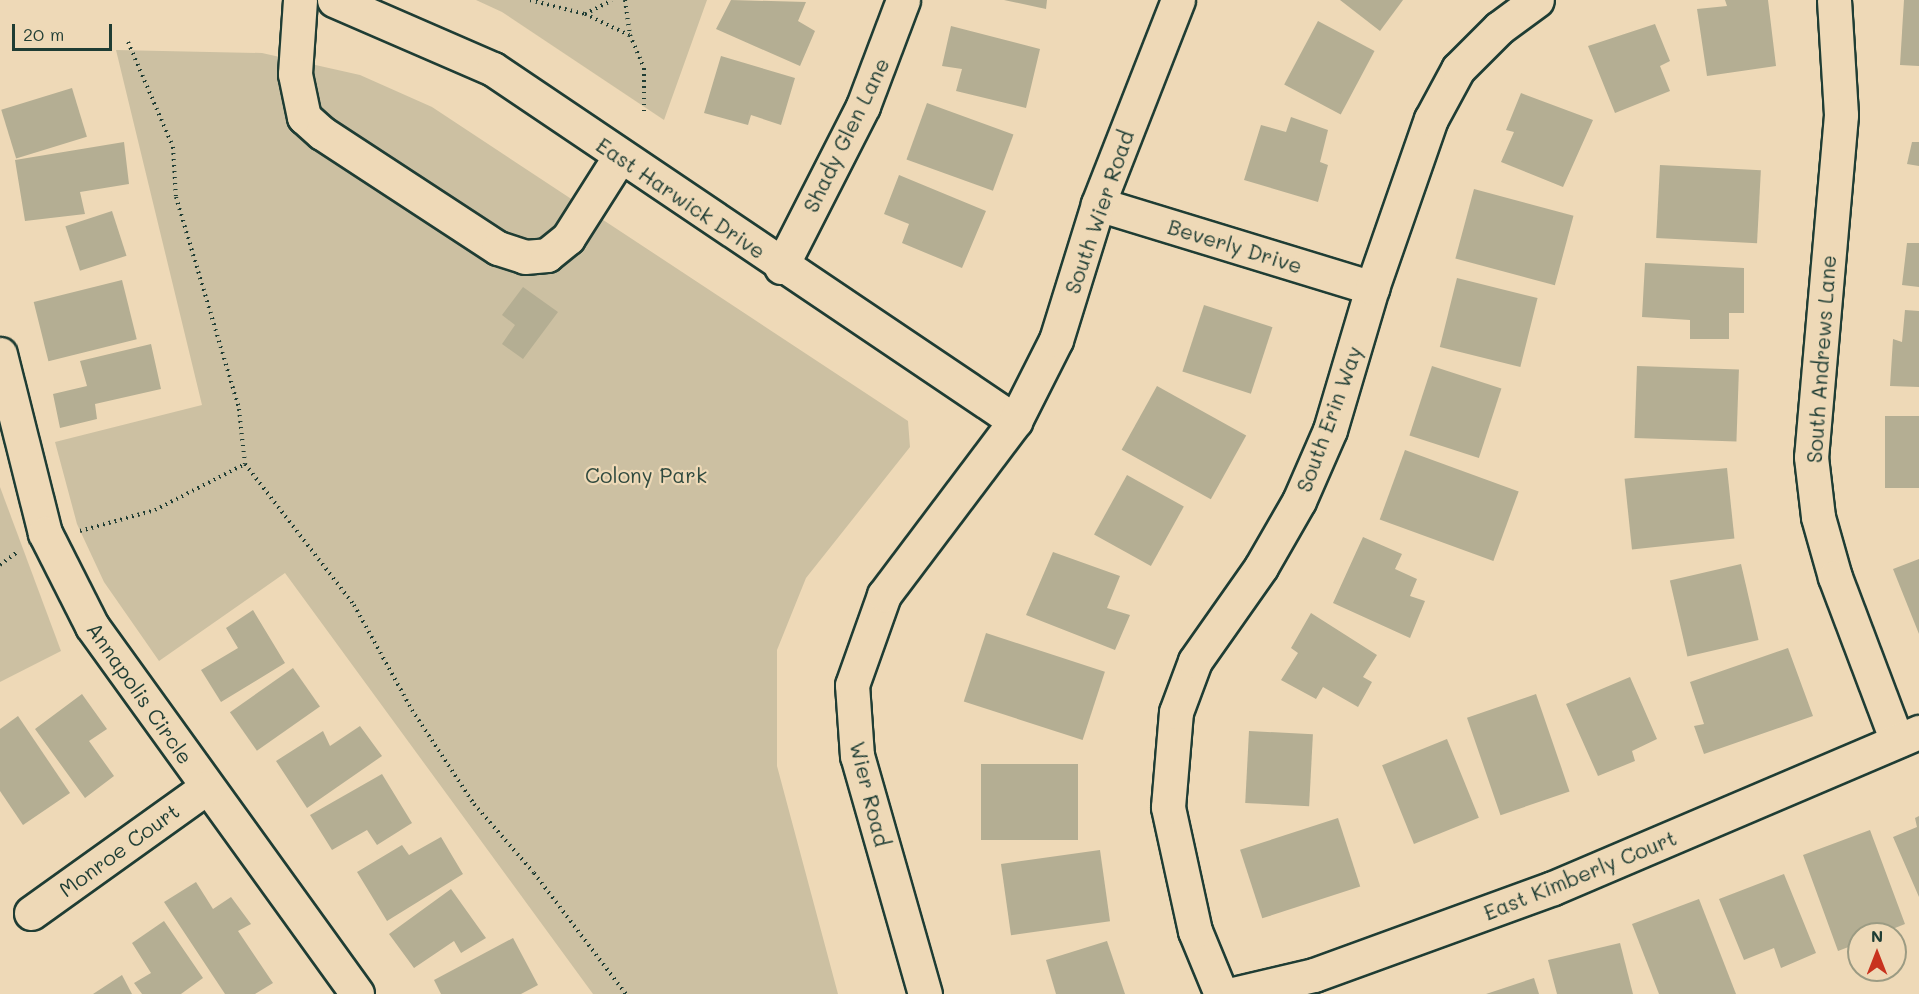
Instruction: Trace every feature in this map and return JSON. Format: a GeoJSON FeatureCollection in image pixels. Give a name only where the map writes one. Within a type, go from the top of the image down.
{"type":"FeatureCollection","features":[{"type":"Feature","properties":{"kind":"street"},"geometry":{"type":"LineString","coordinates":[[300,0],[295,74],[304,117],[498,248],[525,257],[548,255],[568,238],[620,156]]}},
{"type":"Feature","properties":{"kind":"street","name":"East Harwick Drive"},"geometry":{"type":"LineString","coordinates":[[334,0],[493,69],[781,267],[1015,421]]}},
{"type":"Feature","properties":{"kind":"street","name":"Shady Glen Lane"},"geometry":{"type":"LineString","coordinates":[[781,267],[863,106],[903,0]]}},
{"type":"Feature","properties":{"kind":"street","name":"South Wier Road"},"geometry":{"type":"LineString","coordinates":[[1015,421],[1056,340],[1098,204],[1178,0]]}},
{"type":"Feature","properties":{"kind":"street","name":"South Erin Way"},"geometry":{"type":"LineString","coordinates":[[1221,994],[1195,931],[1168,807],[1176,712],[1195,661],[1261,567],[1299,501],[1334,420],[1372,288],[1431,118],[1458,69],[1499,28],[1537,0]]}},
{"type":"Feature","properties":{"kind":"street","name":"South Andrews Lane"},"geometry":{"type":"LineString","coordinates":[[1834,0],[1841,115],[1810,457],[1818,517],[1835,577],[1908,736]]}},
{"type":"Feature","properties":{"kind":"street","name":"Beverly Drive"},"geometry":{"type":"LineString","coordinates":[[1098,204],[1372,288]]}},
{"type":"Feature","properties":{"kind":"street","name":"Annapolis Circle"},"geometry":{"type":"LineString","coordinates":[[0,354],[45,533],[92,626],[357,994]]}},
{"type":"Feature","properties":{"kind":"street","name":"Wier Road"},"geometry":{"type":"LineString","coordinates":[[925,994],[857,756],[852,685],[884,595],[1015,421]]}},
{"type":"Feature","properties":{"kind":"street","name":"East Kimberly Court"},"geometry":{"type":"LineString","coordinates":[[1233,994],[1314,975],[1553,888],[1908,736]]}},
{"type":"Feature","properties":{"kind":"street","name":"Monroe Court"},"geometry":{"type":"LineString","coordinates":[[31,913],[207,787]]}},
{"type":"Feature","properties":{"kind":"path"},"geometry":{"type":"LineString","coordinates":[[530,0],[585,14],[630,35]]}},
{"type":"Feature","properties":{"kind":"path"},"geometry":{"type":"LineString","coordinates":[[585,14],[612,0]]}},
{"type":"Feature","properties":{"kind":"path"},"geometry":{"type":"LineString","coordinates":[[625,0],[630,35],[644,68],[644,114]]}},
{"type":"Feature","properties":{"kind":"path"},"geometry":{"type":"LineString","coordinates":[[128,42],[172,147],[176,197],[239,409],[245,464],[354,606],[412,710],[474,804],[534,873],[626,994]]}},
{"type":"Feature","properties":{"kind":"path"},"geometry":{"type":"LineString","coordinates":[[75,532],[154,510],[245,464]]}},
{"type":"Feature","properties":{"kind":"path"},"geometry":{"type":"LineString","coordinates":[[0,565],[17,552]]}},
{"type":"Feature","properties":{"kind":"green space"},"geometry":{"type":"Polygon","coordinates":[[[476,0],[707,0],[664,120],[502,12],[476,0]]]}},
{"type":"Feature","properties":{"kind":"green space","name":"Colony Park"},"geometry":{"type":"Polygon","coordinates":[[[116,50],[262,53],[360,75],[432,107],[908,421],[910,447],[806,578],[777,650],[777,766],[838,994],[593,994],[285,573],[159,661],[104,582],[77,524],[55,442],[202,405],[116,50]]]}},
{"type":"Feature","properties":{"kind":"green space"},"geometry":{"type":"Polygon","coordinates":[[[0,487],[61,651],[0,682],[0,487]]]}},
{"type":"Feature","properties":{"kind":"building"},"geometry":{"type":"Polygon","coordinates":[[[731,0],[806,2],[798,21],[815,31],[800,66],[716,29],[731,0]]]}},
{"type":"Feature","properties":{"kind":"building"},"geometry":{"type":"Polygon","coordinates":[[[1004,0],[1047,0],[1046,9],[1004,0]]]}},
{"type":"Feature","properties":{"kind":"building"},"geometry":{"type":"Polygon","coordinates":[[[1340,0],[1403,0],[1380,31],[1340,0]]]}},
{"type":"Feature","properties":{"kind":"building"},"geometry":{"type":"Polygon","coordinates":[[[1725,0],[1768,0],[1776,66],[1707,76],[1697,9],[1727,6],[1725,0]]]}},
{"type":"Feature","properties":{"kind":"building"},"geometry":{"type":"Polygon","coordinates":[[[1904,0],[1919,0],[1919,66],[1900,65],[1904,0]]]}},
{"type":"Feature","properties":{"kind":"building"},"geometry":{"type":"Polygon","coordinates":[[[1318,21],[1375,51],[1341,115],[1284,85],[1318,21]]]}},
{"type":"Feature","properties":{"kind":"building"},"geometry":{"type":"Polygon","coordinates":[[[1655,24],[1670,61],[1660,66],[1670,91],[1615,113],[1588,46],[1655,24]]]}},
{"type":"Feature","properties":{"kind":"building"},"geometry":{"type":"Polygon","coordinates":[[[951,26],[1040,49],[1026,108],[956,91],[962,69],[942,66],[951,26]]]}},
{"type":"Feature","properties":{"kind":"building"},"geometry":{"type":"Polygon","coordinates":[[[721,56],[795,78],[781,125],[751,115],[748,125],[704,113],[721,56]]]}},
{"type":"Feature","properties":{"kind":"building"},"geometry":{"type":"Polygon","coordinates":[[[72,88],[87,137],[16,158],[1,110],[72,88]]]}},
{"type":"Feature","properties":{"kind":"building"},"geometry":{"type":"Polygon","coordinates":[[[1521,93],[1593,120],[1563,187],[1501,162],[1514,132],[1506,130],[1521,93]]]}},
{"type":"Feature","properties":{"kind":"building"},"geometry":{"type":"Polygon","coordinates":[[[927,103],[1013,134],[993,191],[906,159],[927,103]]]}},
{"type":"Feature","properties":{"kind":"building"},"geometry":{"type":"Polygon","coordinates":[[[1291,117],[1328,130],[1320,162],[1328,165],[1318,202],[1244,180],[1261,125],[1286,132],[1291,117]]]}},
{"type":"Feature","properties":{"kind":"building"},"geometry":{"type":"Polygon","coordinates":[[[124,142],[129,184],[80,192],[85,214],[25,221],[15,160],[124,142]]]}},
{"type":"Feature","properties":{"kind":"building"},"geometry":{"type":"Polygon","coordinates":[[[1912,142],[1919,142],[1919,166],[1907,164],[1912,142]]]}},
{"type":"Feature","properties":{"kind":"building"},"geometry":{"type":"Polygon","coordinates":[[[1660,165],[1761,170],[1757,243],[1656,238],[1660,165]]]}},
{"type":"Feature","properties":{"kind":"building"},"geometry":{"type":"Polygon","coordinates":[[[899,175],[986,211],[962,268],[902,243],[909,224],[884,214],[899,175]]]}},
{"type":"Feature","properties":{"kind":"building"},"geometry":{"type":"Polygon","coordinates":[[[1474,189],[1573,216],[1555,285],[1455,259],[1474,189]]]}},
{"type":"Feature","properties":{"kind":"building"},"geometry":{"type":"Polygon","coordinates":[[[112,211],[127,256],[80,271],[65,226],[112,211]]]}},
{"type":"Feature","properties":{"kind":"building"},"geometry":{"type":"Polygon","coordinates":[[[1907,243],[1919,243],[1919,287],[1902,285],[1907,243]]]}},
{"type":"Feature","properties":{"kind":"building"},"geometry":{"type":"Polygon","coordinates":[[[1645,263],[1744,268],[1744,313],[1729,313],[1729,339],[1690,339],[1690,320],[1642,317],[1645,263]]]}},
{"type":"Feature","properties":{"kind":"building"},"geometry":{"type":"Polygon","coordinates":[[[1457,278],[1538,298],[1520,367],[1440,347],[1457,278]]]}},
{"type":"Feature","properties":{"kind":"building"},"geometry":{"type":"Polygon","coordinates":[[[122,280],[137,339],[48,361],[34,302],[122,280]]]}},
{"type":"Feature","properties":{"kind":"building"},"geometry":{"type":"Polygon","coordinates":[[[523,287],[558,312],[523,359],[502,344],[515,325],[502,315],[523,287]]]}},
{"type":"Feature","properties":{"kind":"building"},"geometry":{"type":"Polygon","coordinates":[[[1204,305],[1272,327],[1251,394],[1182,372],[1204,305]]]}},
{"type":"Feature","properties":{"kind":"building"},"geometry":{"type":"Polygon","coordinates":[[[1905,310],[1919,311],[1919,387],[1890,386],[1893,339],[1902,342],[1905,310]]]}},
{"type":"Feature","properties":{"kind":"building"},"geometry":{"type":"Polygon","coordinates":[[[151,344],[161,389],[95,404],[97,419],[60,428],[53,394],[87,386],[80,361],[151,344]]]}},
{"type":"Feature","properties":{"kind":"building"},"geometry":{"type":"Polygon","coordinates":[[[1432,366],[1501,389],[1479,458],[1409,435],[1432,366]]]}},
{"type":"Feature","properties":{"kind":"building"},"geometry":{"type":"Polygon","coordinates":[[[1637,366],[1739,370],[1736,442],[1634,438],[1637,366]]]}},
{"type":"Feature","properties":{"kind":"building"},"geometry":{"type":"Polygon","coordinates":[[[1157,386],[1246,435],[1211,499],[1122,450],[1157,386]]]}},
{"type":"Feature","properties":{"kind":"building"},"geometry":{"type":"Polygon","coordinates":[[[1885,416],[1919,416],[1919,488],[1885,488],[1885,416]]]}},
{"type":"Feature","properties":{"kind":"building"},"geometry":{"type":"Polygon","coordinates":[[[1405,450],[1519,491],[1493,561],[1380,520],[1405,450]]]}},
{"type":"Feature","properties":{"kind":"building"},"geometry":{"type":"Polygon","coordinates":[[[1727,468],[1734,539],[1632,549],[1625,479],[1727,468]]]}},
{"type":"Feature","properties":{"kind":"building"},"geometry":{"type":"Polygon","coordinates":[[[1127,475],[1184,507],[1151,566],[1094,534],[1127,475]]]}},
{"type":"Feature","properties":{"kind":"building"},"geometry":{"type":"Polygon","coordinates":[[[1363,537],[1402,554],[1395,569],[1417,579],[1410,596],[1425,601],[1410,638],[1333,603],[1363,537]]]}},
{"type":"Feature","properties":{"kind":"building"},"geometry":{"type":"Polygon","coordinates":[[[1053,552],[1120,576],[1107,608],[1130,615],[1115,650],[1026,615],[1053,552]]]}},
{"type":"Feature","properties":{"kind":"building"},"geometry":{"type":"Polygon","coordinates":[[[1919,559],[1919,634],[1893,569],[1919,559]]]}},
{"type":"Feature","properties":{"kind":"building"},"geometry":{"type":"Polygon","coordinates":[[[1741,564],[1759,640],[1687,656],[1670,580],[1741,564]]]}},
{"type":"Feature","properties":{"kind":"building"},"geometry":{"type":"Polygon","coordinates":[[[253,610],[285,663],[221,702],[201,670],[238,648],[226,628],[253,610]]]}},
{"type":"Feature","properties":{"kind":"building"},"geometry":{"type":"Polygon","coordinates":[[[1311,613],[1377,655],[1363,677],[1372,682],[1358,707],[1323,687],[1316,699],[1281,680],[1298,653],[1291,648],[1311,613]]]}},
{"type":"Feature","properties":{"kind":"building"},"geometry":{"type":"Polygon","coordinates":[[[986,633],[1105,672],[1083,740],[964,701],[986,633]]]}},
{"type":"Feature","properties":{"kind":"building"},"geometry":{"type":"Polygon","coordinates":[[[1788,648],[1813,716],[1704,754],[1694,726],[1704,724],[1690,682],[1788,648]]]}},
{"type":"Feature","properties":{"kind":"building"},"geometry":{"type":"Polygon","coordinates":[[[293,668],[320,707],[257,751],[230,712],[293,668]]]}},
{"type":"Feature","properties":{"kind":"building"},"geometry":{"type":"Polygon","coordinates":[[[1630,677],[1657,739],[1632,751],[1635,761],[1598,776],[1566,704],[1630,677]]]}},
{"type":"Feature","properties":{"kind":"building"},"geometry":{"type":"Polygon","coordinates":[[[82,694],[107,729],[89,741],[114,776],[85,798],[35,729],[82,694]]]}},
{"type":"Feature","properties":{"kind":"building"},"geometry":{"type":"Polygon","coordinates":[[[1536,694],[1570,791],[1501,815],[1467,718],[1536,694]]]}},
{"type":"Feature","properties":{"kind":"building"},"geometry":{"type":"Polygon","coordinates":[[[18,716],[70,793],[23,825],[0,791],[0,729],[18,716]]]}},
{"type":"Feature","properties":{"kind":"building"},"geometry":{"type":"Polygon","coordinates":[[[360,726],[382,756],[307,808],[276,761],[323,731],[330,746],[360,726]]]}},
{"type":"Feature","properties":{"kind":"building"},"geometry":{"type":"Polygon","coordinates":[[[1249,731],[1313,734],[1309,806],[1245,803],[1249,731]]]}},
{"type":"Feature","properties":{"kind":"building"},"geometry":{"type":"Polygon","coordinates":[[[1447,739],[1479,818],[1414,844],[1382,765],[1447,739]]]}},
{"type":"Feature","properties":{"kind":"building"},"geometry":{"type":"Polygon","coordinates":[[[981,764],[1078,764],[1078,840],[981,840],[981,764]]]}},
{"type":"Feature","properties":{"kind":"building"},"geometry":{"type":"Polygon","coordinates":[[[382,774],[412,823],[377,845],[367,830],[332,850],[310,815],[382,774]]]}},
{"type":"Feature","properties":{"kind":"building"},"geometry":{"type":"Polygon","coordinates":[[[1919,816],[1919,897],[1893,837],[1917,827],[1915,818],[1919,816]]]}},
{"type":"Feature","properties":{"kind":"building"},"geometry":{"type":"Polygon","coordinates":[[[1338,818],[1360,886],[1262,918],[1240,850],[1338,818]]]}},
{"type":"Feature","properties":{"kind":"building"},"geometry":{"type":"Polygon","coordinates":[[[1870,830],[1904,922],[1847,922],[1847,948],[1838,951],[1803,855],[1870,830]]]}},
{"type":"Feature","properties":{"kind":"building"},"geometry":{"type":"Polygon","coordinates":[[[441,837],[463,874],[387,921],[357,872],[402,845],[409,855],[441,837]]]}},
{"type":"Feature","properties":{"kind":"building"},"geometry":{"type":"Polygon","coordinates":[[[1100,850],[1110,921],[1011,935],[1001,864],[1100,850]]]}},
{"type":"Feature","properties":{"kind":"building"},"geometry":{"type":"Polygon","coordinates":[[[1784,874],[1816,953],[1781,968],[1774,948],[1744,960],[1719,899],[1784,874]]]}},
{"type":"Feature","properties":{"kind":"building"},"geometry":{"type":"Polygon","coordinates":[[[196,882],[213,909],[231,897],[251,924],[238,931],[273,983],[255,994],[225,994],[164,902],[196,882]]]}},
{"type":"Feature","properties":{"kind":"building"},"geometry":{"type":"Polygon","coordinates":[[[451,889],[486,938],[461,953],[454,941],[414,968],[389,934],[451,889]]]}},
{"type":"Feature","properties":{"kind":"building"},"geometry":{"type":"Polygon","coordinates":[[[1699,899],[1736,994],[1659,994],[1632,924],[1699,899]]]}},
{"type":"Feature","properties":{"kind":"building"},"geometry":{"type":"Polygon","coordinates":[[[164,921],[203,978],[181,994],[142,994],[134,983],[151,973],[132,943],[164,921]]]}},
{"type":"Feature","properties":{"kind":"building"},"geometry":{"type":"Polygon","coordinates":[[[513,938],[538,985],[521,994],[441,994],[434,980],[513,938]]]}},
{"type":"Feature","properties":{"kind":"building"},"geometry":{"type":"Polygon","coordinates":[[[1107,941],[1125,994],[1056,994],[1046,960],[1107,941]]]}},
{"type":"Feature","properties":{"kind":"building"},"geometry":{"type":"Polygon","coordinates":[[[1620,943],[1633,994],[1557,994],[1548,960],[1620,943]]]}},
{"type":"Feature","properties":{"kind":"building"},"geometry":{"type":"Polygon","coordinates":[[[122,975],[132,994],[93,994],[122,975]]]}},
{"type":"Feature","properties":{"kind":"building"},"geometry":{"type":"Polygon","coordinates":[[[1534,978],[1539,994],[1486,994],[1534,978]]]}}]}
